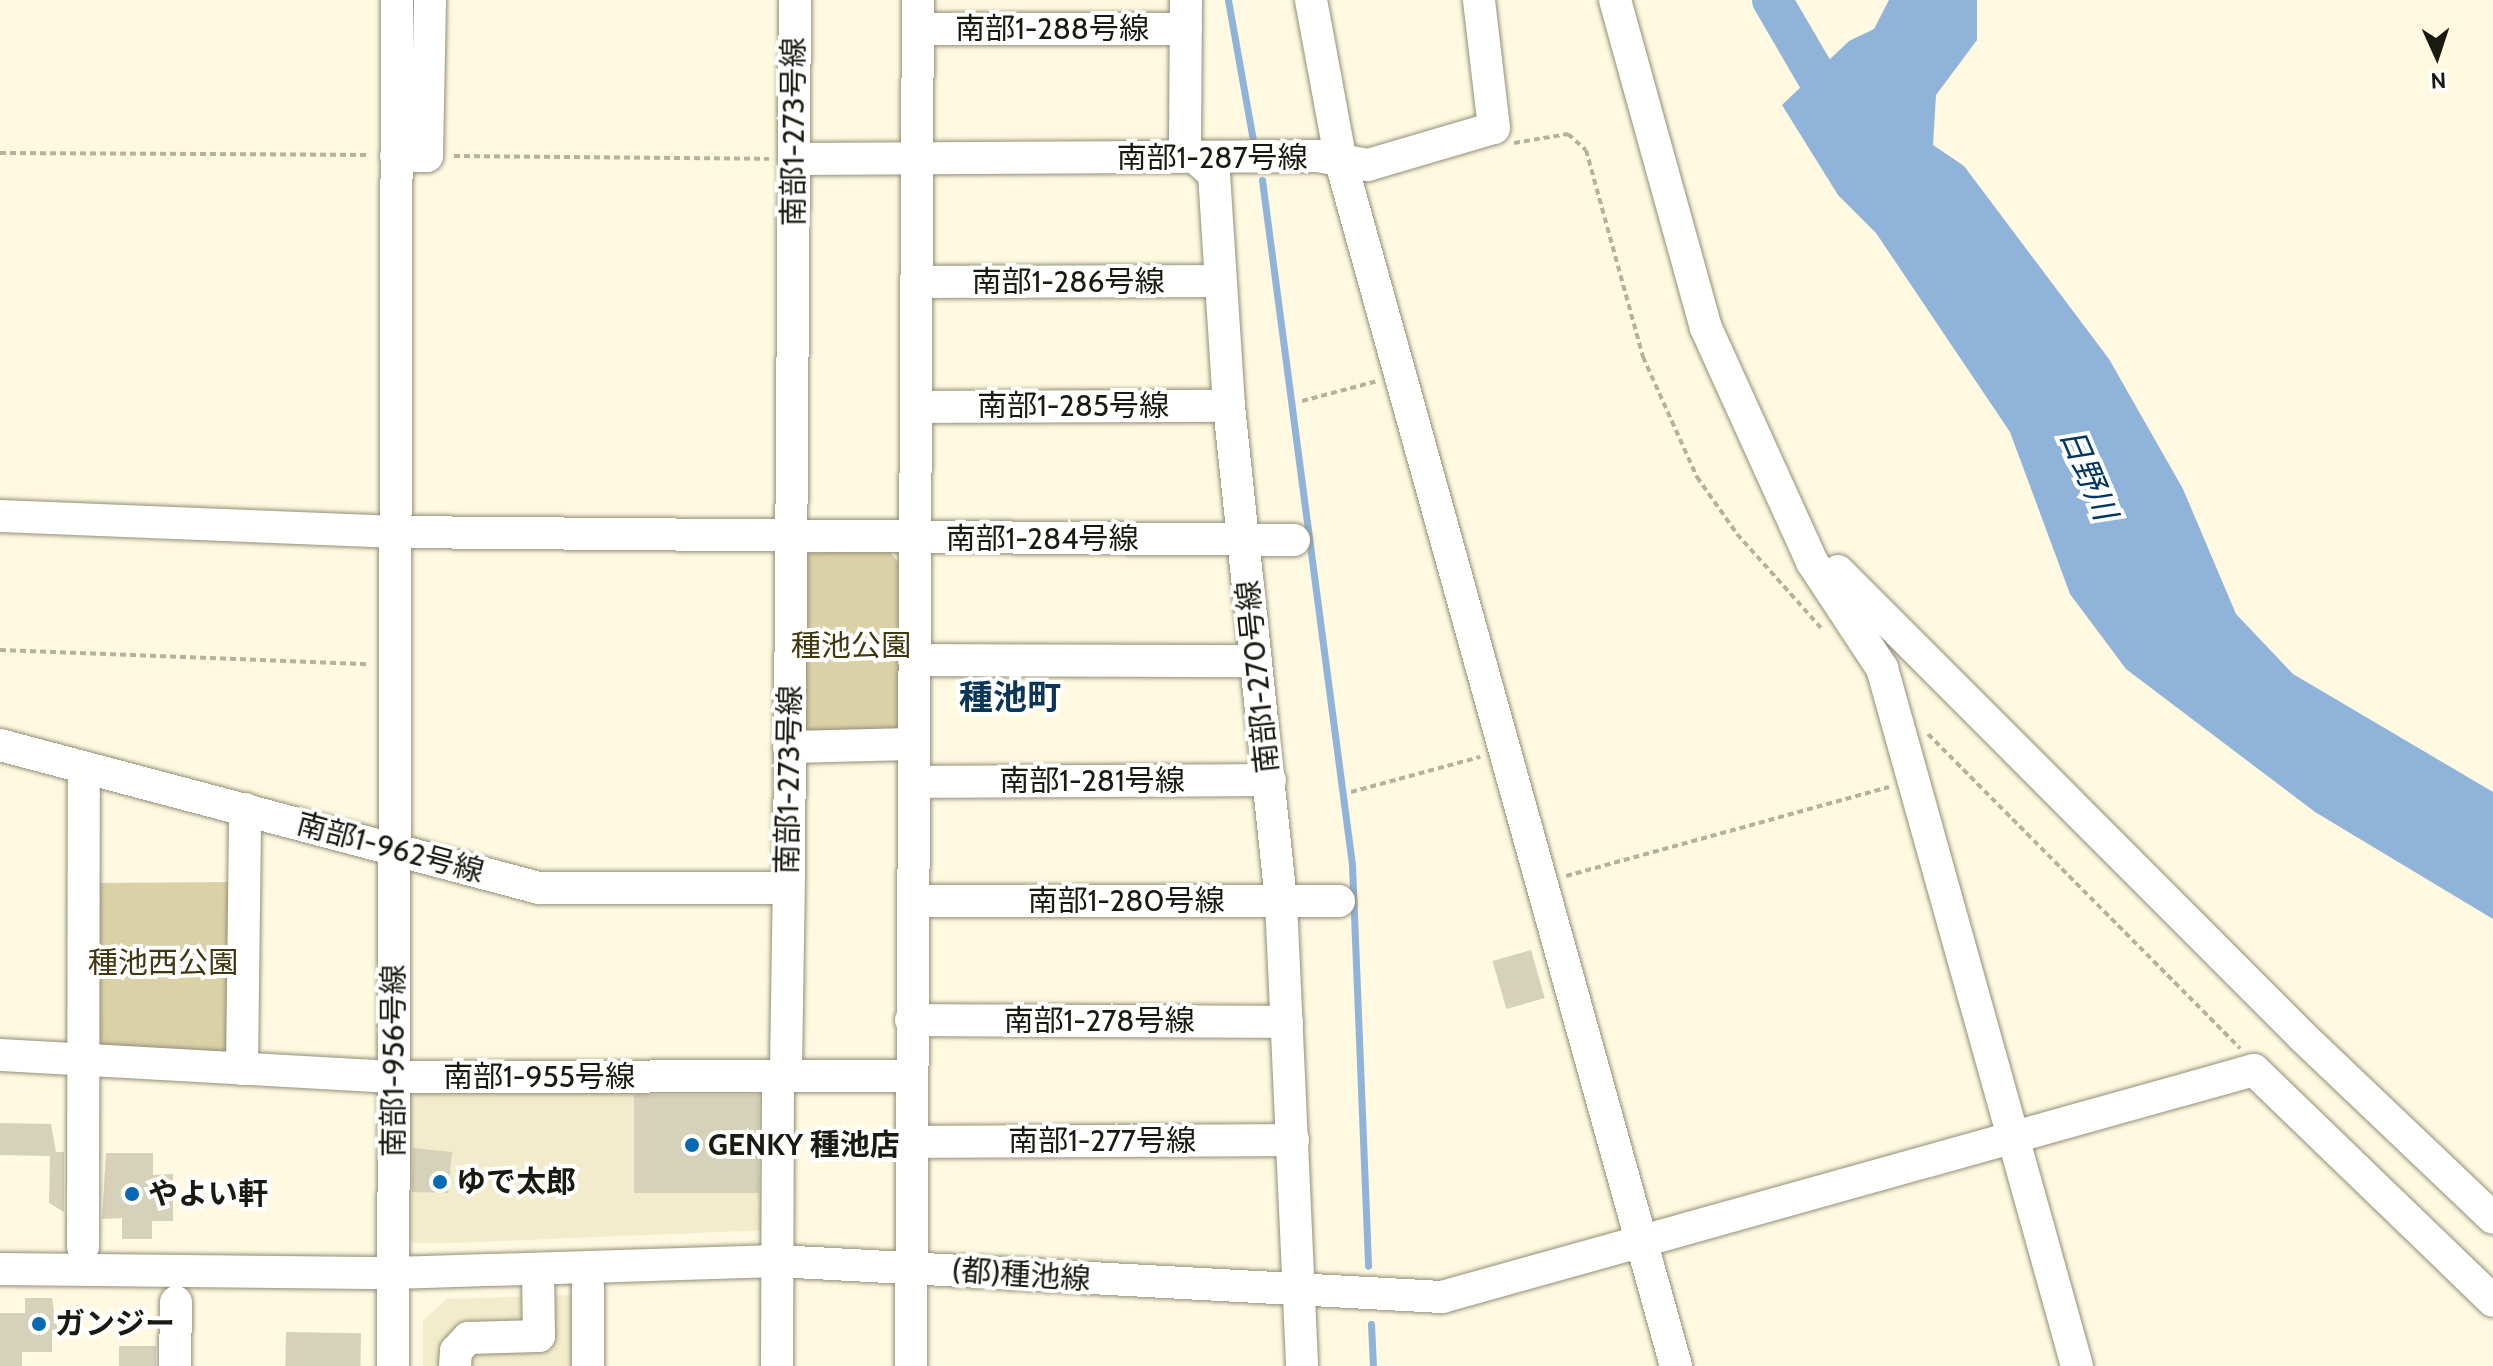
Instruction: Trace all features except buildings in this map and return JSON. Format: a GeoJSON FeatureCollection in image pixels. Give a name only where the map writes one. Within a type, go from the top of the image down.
{"type":"FeatureCollection","features":[{"type":"Feature","properties":{"kind":"street"},"geometry":{"type":"LineString","coordinates":[[397,0],[412,156]]}},
{"type":"Feature","properties":{"kind":"street"},"geometry":{"type":"LineString","coordinates":[[412,156],[430,0]]}},
{"type":"Feature","properties":{"kind":"street","name":"南部1-273号線"},"geometry":{"type":"LineString","coordinates":[[777,1366],[777,1261],[786,1076],[795,0]]}},
{"type":"Feature","properties":{"kind":"street"},"geometry":{"type":"LineString","coordinates":[[1311,0],[1341,162],[1676,1366]]}},
{"type":"Feature","properties":{"kind":"street","name":"南部1-287号線"},"geometry":{"type":"LineString","coordinates":[[794,159],[1198,160],[1317,156],[1368,165],[1494,128],[1479,0]]}},
{"type":"Feature","properties":{"kind":"street"},"geometry":{"type":"LineString","coordinates":[[1615,0],[1706,328],[1766,468],[1797,524],[1812,562],[1879,660],[2077,1366]]}},
{"type":"Feature","properties":{"kind":"street","name":"南部1-288号線"},"geometry":{"type":"LineString","coordinates":[[918,15],[1186,14]]}},
{"type":"Feature","properties":{"kind":"street","name":"南部1-270号線"},"geometry":{"type":"LineString","coordinates":[[1186,14],[1185,148],[1214,174],[1229,406],[1281,901],[1302,1366]]}},
{"type":"Feature","properties":{"kind":"street"},"geometry":{"type":"LineString","coordinates":[[911,1366],[910,1076],[918,15]]}},
{"type":"Feature","properties":{"kind":"street","name":"南部1-956号線"},"geometry":{"type":"LineString","coordinates":[[393,1366],[394,532],[412,156]]}},
{"type":"Feature","properties":{"kind":"street","name":"南部1-286号線"},"geometry":{"type":"LineString","coordinates":[[916,282],[1219,281]]}},
{"type":"Feature","properties":{"kind":"street","name":"南部1-285号線"},"geometry":{"type":"LineString","coordinates":[[916,407],[1229,406]]}},
{"type":"Feature","properties":{"kind":"street","name":"南部1-284号線"},"geometry":{"type":"LineString","coordinates":[[0,516],[394,532],[1294,540]]}},
{"type":"Feature","properties":{"kind":"street"},"geometry":{"type":"LineString","coordinates":[[1797,524],[2303,1037],[2493,1218]]}},
{"type":"Feature","properties":{"kind":"street"},"geometry":{"type":"LineString","coordinates":[[914,660],[1256,661]]}},
{"type":"Feature","properties":{"kind":"street"},"geometry":{"type":"LineString","coordinates":[[789,747],[914,744]]}},
{"type":"Feature","properties":{"kind":"street","name":"南部1-962号線"},"geometry":{"type":"LineString","coordinates":[[0,745],[539,888],[787,888]]}},
{"type":"Feature","properties":{"kind":"street"},"geometry":{"type":"LineString","coordinates":[[83,1247],[84,768]]}},
{"type":"Feature","properties":{"kind":"street","name":"南部1-281号線"},"geometry":{"type":"LineString","coordinates":[[914,782],[1270,780]]}},
{"type":"Feature","properties":{"kind":"street"},"geometry":{"type":"LineString","coordinates":[[242,1069],[245,809]]}},
{"type":"Feature","properties":{"kind":"street","name":"南部1-280号線"},"geometry":{"type":"LineString","coordinates":[[913,901],[1339,901]]}},
{"type":"Feature","properties":{"kind":"street","name":"南部1-278号線"},"geometry":{"type":"LineString","coordinates":[[911,1020],[1287,1022]]}},
{"type":"Feature","properties":{"kind":"street","name":"南部1-955号線"},"geometry":{"type":"LineString","coordinates":[[0,1055],[394,1077],[910,1076]]}},
{"type":"Feature","properties":{"kind":"street","name":"(都)種池線"},"geometry":{"type":"LineString","coordinates":[[0,1269],[394,1273],[777,1261],[1301,1293],[1442,1297],[2254,1070],[2493,1301]]}},
{"type":"Feature","properties":{"kind":"street","name":"南部1-277号線"},"geometry":{"type":"LineString","coordinates":[[911,1142],[1293,1140]]}},
{"type":"Feature","properties":{"kind":"street"},"geometry":{"type":"LineString","coordinates":[[455,1366],[456,1351],[468,1338],[539,1336],[538,1269]]}},
{"type":"Feature","properties":{"kind":"street"},"geometry":{"type":"LineString","coordinates":[[588,1287],[588,1366]]}},
{"type":"Feature","properties":{"kind":"street"},"geometry":{"type":"LineString","coordinates":[[175,1366],[176,1302]]}},
{"type":"Feature","properties":{"kind":"path"},"geometry":{"type":"LineString","coordinates":[[0,153],[794,159]]}},
{"type":"Feature","properties":{"kind":"path"},"geometry":{"type":"LineString","coordinates":[[1302,401],[1402,374]]}},
{"type":"Feature","properties":{"kind":"path"},"geometry":{"type":"LineString","coordinates":[[0,650],[394,666]]}},
{"type":"Feature","properties":{"kind":"path"},"geometry":{"type":"LineString","coordinates":[[1351,792],[1506,750]]}},
{"type":"Feature","properties":{"kind":"path"},"geometry":{"type":"LineString","coordinates":[[1540,883],[1914,780]]}},
{"type":"Feature","properties":{"kind":"shaded area"},"geometry":{"type":"Polygon","coordinates":[[[771,1086],[770,1230],[451,1243],[412,1243],[406,1236],[407,1097],[415,1087],[771,1086]]]}},
{"type":"Feature","properties":{"kind":"shaded area"},"geometry":{"type":"Polygon","coordinates":[[[578,1295],[578,1366],[423,1366],[423,1321],[446,1299],[578,1295]]]}},
{"type":"Feature","properties":{"kind":"green space","name":"種池公園"},"geometry":{"type":"Polygon","coordinates":[[[889,551],[900,564],[901,728],[890,739],[810,740],[801,729],[800,562],[810,553],[889,551]]]}},
{"type":"Feature","properties":{"kind":"green space","name":"種池西公園"},"geometry":{"type":"Polygon","coordinates":[[[232,882],[231,1052],[224,1058],[94,1044],[95,883],[232,882]]]}},
{"type":"Feature","properties":{"kind":"water","name":"日野川"},"geometry":{"type":"Polygon","coordinates":[[[1889,0],[1977,0],[1977,40],[1936,95],[1933,145],[1964,166],[2109,359],[2183,489],[2236,614],[2293,674],[2493,792],[2493,919],[2315,812],[2126,669],[2070,594],[2010,432],[1876,233],[1838,195],[1782,105],[1849,41],[1874,29],[1889,0]]]}},
{"type":"Feature","properties":{"kind":"waterway"},"geometry":{"type":"LineString","coordinates":[[1228,0],[1253,141]]}},
{"type":"Feature","properties":{"kind":"waterway"},"geometry":{"type":"LineString","coordinates":[[1772,0],[1842,120]]}},
{"type":"Feature","properties":{"kind":"waterway"},"geometry":{"type":"LineString","coordinates":[[1262,180],[1352,865],[1368,1266]]}},
{"type":"Feature","properties":{"kind":"waterway"},"geometry":{"type":"LineString","coordinates":[[1371,1324],[1373,1366]]}},
{"type":"Feature","properties":{"kind":"place","name":"GENKY 種池店"},"geometry":{"type":"Point","coordinates":[692,1145]}},
{"type":"Feature","properties":{"kind":"place","name":"ゆで太郎"},"geometry":{"type":"Point","coordinates":[440,1182]}},
{"type":"Feature","properties":{"kind":"place","name":"やよい軒"},"geometry":{"type":"Point","coordinates":[132,1194]}},
{"type":"Feature","properties":{"kind":"place","name":"ガンジー"},"geometry":{"type":"Point","coordinates":[39,1324]}},
{"type":"Feature","properties":{"kind":"district","name":"種池町"},"geometry":{"type":"Point","coordinates":[1010,698]}}]}
